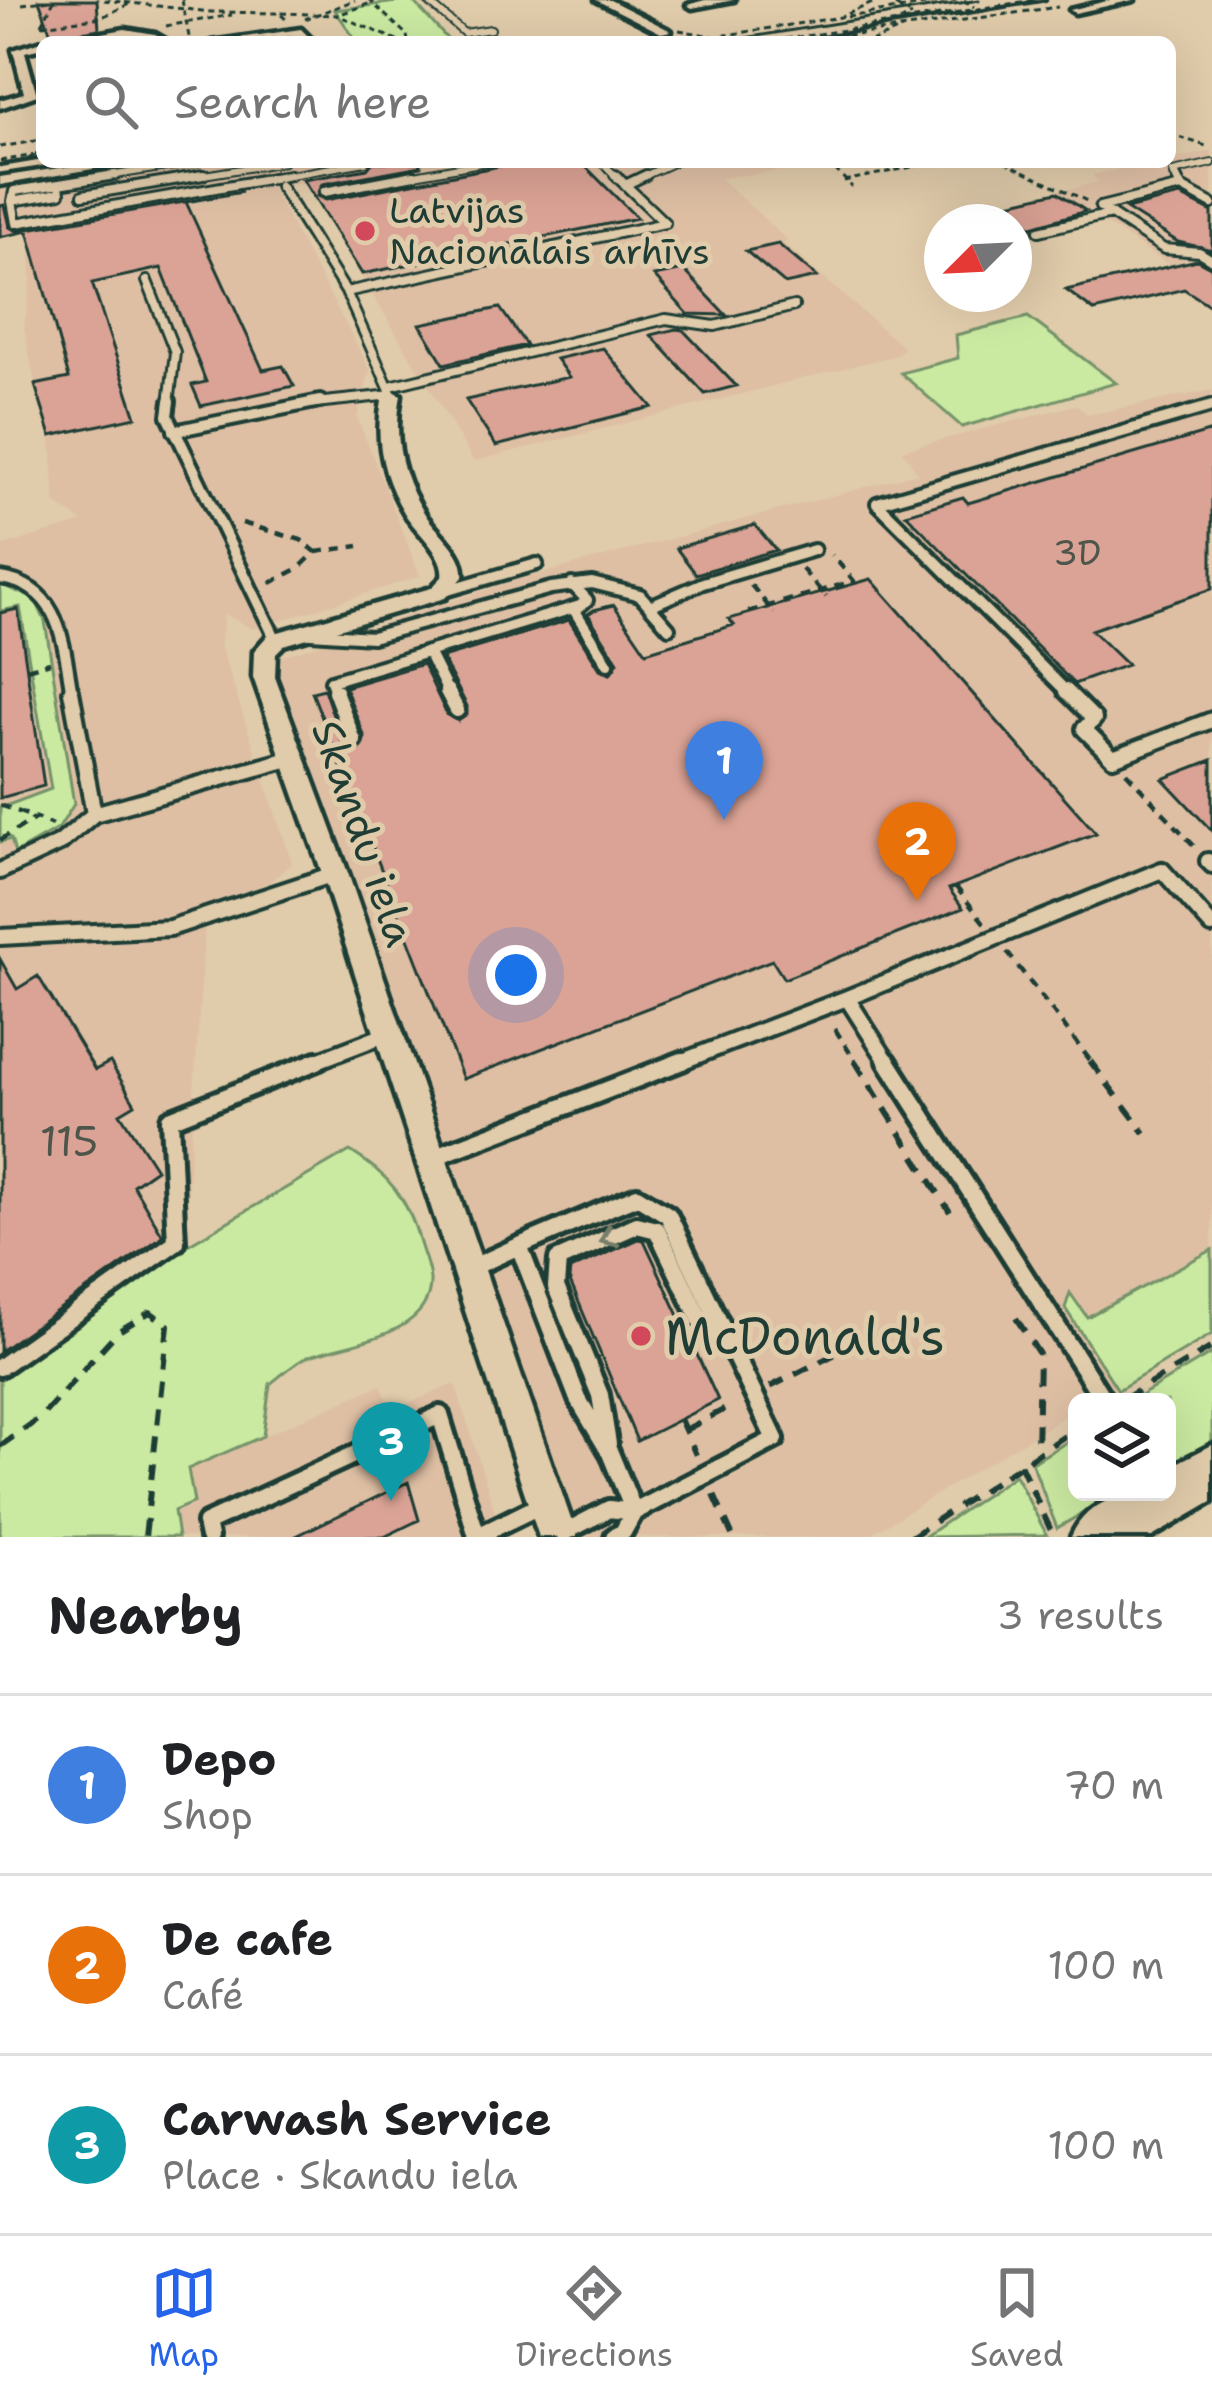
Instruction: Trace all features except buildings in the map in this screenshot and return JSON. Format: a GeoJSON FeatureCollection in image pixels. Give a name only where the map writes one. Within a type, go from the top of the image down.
{"type":"FeatureCollection","features":[{"type":"Feature","properties":{"kind":"main road"},"geometry":{"type":"LineString","coordinates":[[1099,1537],[1180,1487]]}},
{"type":"Feature","properties":{"kind":"street"},"geometry":{"type":"LineString","coordinates":[[602,0],[670,30]]}},
{"type":"Feature","properties":{"kind":"street"},"geometry":{"type":"LineString","coordinates":[[635,0],[670,30]]}},
{"type":"Feature","properties":{"kind":"street"},"geometry":{"type":"LineString","coordinates":[[692,5],[729,0]]}},
{"type":"Feature","properties":{"kind":"street"},"geometry":{"type":"LineString","coordinates":[[1076,10],[1129,0]]}},
{"type":"Feature","properties":{"kind":"street"},"geometry":{"type":"LineString","coordinates":[[0,4],[22,4]]}},
{"type":"Feature","properties":{"kind":"street"},"geometry":{"type":"LineString","coordinates":[[101,36],[130,32],[154,36]]}},
{"type":"Feature","properties":{"kind":"street"},"geometry":{"type":"LineString","coordinates":[[0,104],[32,95],[36,86],[19,50],[36,46]]}},
{"type":"Feature","properties":{"kind":"street"},"geometry":{"type":"LineString","coordinates":[[0,182],[88,168]]}},
{"type":"Feature","properties":{"kind":"street"},"geometry":{"type":"LineString","coordinates":[[287,637],[445,604],[454,569],[409,503],[392,466],[387,427],[391,391]]}},
{"type":"Feature","properties":{"kind":"street","name":"Skandu iela"},"geometry":{"type":"LineString","coordinates":[[287,637],[266,652],[264,677],[558,1537]]}},
{"type":"Feature","properties":{"kind":"lane"},"geometry":{"type":"LineString","coordinates":[[426,0],[468,36]]}},
{"type":"Feature","properties":{"kind":"lane"},"geometry":{"type":"LineString","coordinates":[[464,33],[491,29]]}},
{"type":"Feature","properties":{"kind":"lane"},"geometry":{"type":"LineString","coordinates":[[1212,164],[1173,172],[1181,187],[1212,204]]}},
{"type":"Feature","properties":{"kind":"lane"},"geometry":{"type":"LineString","coordinates":[[161,168],[14,191],[16,223],[337,168]]}},
{"type":"Feature","properties":{"kind":"lane"},"geometry":{"type":"LineString","coordinates":[[83,195],[227,168]]}},
{"type":"Feature","properties":{"kind":"lane"},"geometry":{"type":"LineString","coordinates":[[245,168],[254,185]]}},
{"type":"Feature","properties":{"kind":"lane"},"geometry":{"type":"LineString","coordinates":[[324,192],[454,168]]}},
{"type":"Feature","properties":{"kind":"lane"},"geometry":{"type":"LineString","coordinates":[[346,292],[665,223],[608,168]]}},
{"type":"Feature","properties":{"kind":"lane"},"geometry":{"type":"LineString","coordinates":[[625,185],[662,168]]}},
{"type":"Feature","properties":{"kind":"lane"},"geometry":{"type":"LineString","coordinates":[[280,186],[346,292],[391,391]]}},
{"type":"Feature","properties":{"kind":"lane"},"geometry":{"type":"LineString","coordinates":[[1100,207],[1181,187]]}},
{"type":"Feature","properties":{"kind":"lane"},"geometry":{"type":"LineString","coordinates":[[1100,207],[1164,249],[1199,252],[1212,260]]}},
{"type":"Feature","properties":{"kind":"lane"},"geometry":{"type":"LineString","coordinates":[[1039,231],[1111,214]]}},
{"type":"Feature","properties":{"kind":"lane"},"geometry":{"type":"LineString","coordinates":[[147,281],[175,352],[168,416],[253,592],[287,637]]}},
{"type":"Feature","properties":{"kind":"lane"},"geometry":{"type":"LineString","coordinates":[[174,431],[327,400],[365,401],[666,319],[715,326],[794,306]]}},
{"type":"Feature","properties":{"kind":"lane"},"geometry":{"type":"LineString","coordinates":[[1212,406],[877,502],[1094,719],[1084,729],[1113,758],[1212,720]]}},
{"type":"Feature","properties":{"kind":"lane"},"geometry":{"type":"LineString","coordinates":[[652,605],[814,550]]}},
{"type":"Feature","properties":{"kind":"lane"},"geometry":{"type":"LineString","coordinates":[[445,604],[537,564]]}},
{"type":"Feature","properties":{"kind":"lane"},"geometry":{"type":"LineString","coordinates":[[0,578],[34,587],[50,600],[94,814]]}},
{"type":"Feature","properties":{"kind":"lane"},"geometry":{"type":"LineString","coordinates":[[445,604],[572,584],[609,584],[652,605],[669,628]]}},
{"type":"Feature","properties":{"kind":"lane"},"geometry":{"type":"LineString","coordinates":[[354,741],[331,682],[572,608],[587,600],[572,584]]}},
{"type":"Feature","properties":{"kind":"lane"},"geometry":{"type":"LineString","coordinates":[[572,608],[608,664]]}},
{"type":"Feature","properties":{"kind":"lane"},"geometry":{"type":"LineString","coordinates":[[428,652],[457,710]]}},
{"type":"Feature","properties":{"kind":"lane"},"geometry":{"type":"LineString","coordinates":[[0,871],[72,834],[94,814],[293,758]]}},
{"type":"Feature","properties":{"kind":"lane"},"geometry":{"type":"LineString","coordinates":[[430,1159],[1162,870],[1212,926]]}},
{"type":"Feature","properties":{"kind":"lane"},"geometry":{"type":"LineString","coordinates":[[0,937],[170,928],[335,874]]}},
{"type":"Feature","properties":{"kind":"lane"},"geometry":{"type":"LineString","coordinates":[[847,998],[1099,1393]]}},
{"type":"Feature","properties":{"kind":"lane"},"geometry":{"type":"LineString","coordinates":[[0,1367],[176,1242],[170,1119],[388,1033]]}},
{"type":"Feature","properties":{"kind":"lane"},"geometry":{"type":"LineString","coordinates":[[467,1270],[637,1196],[668,1215],[775,1439],[634,1512],[623,1532],[614,1537]]}},
{"type":"Feature","properties":{"kind":"lane"},"geometry":{"type":"LineString","coordinates":[[610,1453],[600,1395],[556,1287],[558,1260],[638,1225],[657,1230],[707,1334],[735,1352]]}},
{"type":"Feature","properties":{"kind":"lane"},"geometry":{"type":"LineString","coordinates":[[519,1246],[578,1399],[610,1453],[634,1512]]}},
{"type":"Feature","properties":{"kind":"lane"},"geometry":{"type":"LineString","coordinates":[[208,1537],[206,1523],[440,1415],[476,1537],[546,1503]]}},
{"type":"Feature","properties":{"kind":"lane"},"geometry":{"type":"LineString","coordinates":[[558,1537],[609,1509],[634,1512]]}},
{"type":"Feature","properties":{"kind":"path"},"geometry":{"type":"LineString","coordinates":[[22,4],[52,0],[42,26],[102,17],[130,3]]}},
{"type":"Feature","properties":{"kind":"path"},"geometry":{"type":"LineString","coordinates":[[103,0],[244,13],[337,15],[389,36]]}},
{"type":"Feature","properties":{"kind":"path"},"geometry":{"type":"LineString","coordinates":[[182,0],[188,36]]}},
{"type":"Feature","properties":{"kind":"path"},"geometry":{"type":"LineString","coordinates":[[319,13],[355,0]]}},
{"type":"Feature","properties":{"kind":"path"},"geometry":{"type":"LineString","coordinates":[[841,17],[879,0]]}},
{"type":"Feature","properties":{"kind":"path"},"geometry":{"type":"LineString","coordinates":[[886,0],[913,15],[898,22]]}},
{"type":"Feature","properties":{"kind":"path"},"geometry":{"type":"LineString","coordinates":[[719,36],[956,0]]}},
{"type":"Feature","properties":{"kind":"path"},"geometry":{"type":"LineString","coordinates":[[964,0],[1002,12]]}},
{"type":"Feature","properties":{"kind":"path"},"geometry":{"type":"LineString","coordinates":[[805,36],[1034,0]]}},
{"type":"Feature","properties":{"kind":"path"},"geometry":{"type":"LineString","coordinates":[[337,15],[370,2],[401,36]]}},
{"type":"Feature","properties":{"kind":"path"},"geometry":{"type":"LineString","coordinates":[[841,36],[1062,2]]}},
{"type":"Feature","properties":{"kind":"path"},"geometry":{"type":"LineString","coordinates":[[1022,9],[1076,10]]}},
{"type":"Feature","properties":{"kind":"path"},"geometry":{"type":"LineString","coordinates":[[186,25],[244,13]]}},
{"type":"Feature","properties":{"kind":"path"},"geometry":{"type":"LineString","coordinates":[[279,13],[304,36]]}},
{"type":"Feature","properties":{"kind":"path"},"geometry":{"type":"LineString","coordinates":[[384,34],[394,25]]}},
{"type":"Feature","properties":{"kind":"path"},"geometry":{"type":"LineString","coordinates":[[883,36],[906,25]]}},
{"type":"Feature","properties":{"kind":"path"},"geometry":{"type":"LineString","coordinates":[[670,30],[725,35]]}},
{"type":"Feature","properties":{"kind":"path"},"geometry":{"type":"LineString","coordinates":[[670,30],[676,36]]}},
{"type":"Feature","properties":{"kind":"path"},"geometry":{"type":"LineString","coordinates":[[1176,136],[1212,148]]}},
{"type":"Feature","properties":{"kind":"path"},"geometry":{"type":"LineString","coordinates":[[0,147],[36,141]]}},
{"type":"Feature","properties":{"kind":"path"},"geometry":{"type":"LineString","coordinates":[[0,161],[36,155]]}},
{"type":"Feature","properties":{"kind":"path"},"geometry":{"type":"LineString","coordinates":[[833,168],[852,187]]}},
{"type":"Feature","properties":{"kind":"path"},"geometry":{"type":"LineString","coordinates":[[844,181],[907,168]]}},
{"type":"Feature","properties":{"kind":"path"},"geometry":{"type":"LineString","coordinates":[[1019,168],[1100,207]]}},
{"type":"Feature","properties":{"kind":"path"},"geometry":{"type":"LineString","coordinates":[[216,516],[301,540],[316,552]]}},
{"type":"Feature","properties":{"kind":"path"},"geometry":{"type":"LineString","coordinates":[[253,592],[299,568],[316,552],[359,546]]}},
{"type":"Feature","properties":{"kind":"path"},"geometry":{"type":"LineString","coordinates":[[748,612],[824,594],[854,581],[825,547],[814,550]]}},
{"type":"Feature","properties":{"kind":"path"},"geometry":{"type":"LineString","coordinates":[[792,557],[824,594]]}},
{"type":"Feature","properties":{"kind":"path"},"geometry":{"type":"LineString","coordinates":[[741,572],[774,613]]}},
{"type":"Feature","properties":{"kind":"path"},"geometry":{"type":"LineString","coordinates":[[27,669],[65,658]]}},
{"type":"Feature","properties":{"kind":"path"},"geometry":{"type":"LineString","coordinates":[[1113,758],[1210,863]]}},
{"type":"Feature","properties":{"kind":"path"},"geometry":{"type":"LineString","coordinates":[[0,805],[72,834]]}},
{"type":"Feature","properties":{"kind":"path"},"geometry":{"type":"LineString","coordinates":[[0,840],[36,818]]}},
{"type":"Feature","properties":{"kind":"path"},"geometry":{"type":"LineString","coordinates":[[956,887],[1145,1133]]}},
{"type":"Feature","properties":{"kind":"path"},"geometry":{"type":"LineString","coordinates":[[835,1029],[950,1212]]}},
{"type":"Feature","properties":{"kind":"path"},"geometry":{"type":"LineString","coordinates":[[1,1448],[40,1418],[118,1329],[151,1312],[167,1325],[145,1537]]}},
{"type":"Feature","properties":{"kind":"path"},"geometry":{"type":"LineString","coordinates":[[1016,1318],[1039,1354],[1037,1453]]}},
{"type":"Feature","properties":{"kind":"path"},"geometry":{"type":"LineString","coordinates":[[765,1389],[875,1334]]}},
{"type":"Feature","properties":{"kind":"path"},"geometry":{"type":"LineString","coordinates":[[1134,1393],[1212,1347]]}},
{"type":"Feature","properties":{"kind":"path"},"geometry":{"type":"LineString","coordinates":[[685,1430],[740,1402]]}},
{"type":"Feature","properties":{"kind":"path"},"geometry":{"type":"LineString","coordinates":[[680,1419],[698,1460]]}},
{"type":"Feature","properties":{"kind":"path"},"geometry":{"type":"LineString","coordinates":[[911,1537],[1068,1434]]}},
{"type":"Feature","properties":{"kind":"path"},"geometry":{"type":"LineString","coordinates":[[1020,1464],[1054,1537]]}},
{"type":"Feature","properties":{"kind":"path"},"geometry":{"type":"LineString","coordinates":[[714,1495],[733,1537]]}},
{"type":"Feature","properties":{"kind":"shaded area"},"geometry":{"type":"Polygon","coordinates":[[[1212,151],[1212,283],[1171,266],[1057,192],[1099,182],[1092,175],[1127,168],[1176,168],[1176,158],[1212,151]]]}},
{"type":"Feature","properties":{"kind":"shaded area"},"geometry":{"type":"Polygon","coordinates":[[[137,168],[808,168],[720,178],[788,241],[783,243],[904,348],[896,355],[474,461],[302,182],[271,187],[370,369],[357,417],[420,576],[253,629],[224,614],[220,646],[292,863],[268,883],[206,905],[184,1247],[0,1377],[0,547],[83,522],[55,503],[51,436],[45,410],[40,410],[24,327],[31,281],[30,232],[0,237],[0,190],[137,168]]]}},
{"type":"Feature","properties":{"kind":"shaded area"},"geometry":{"type":"Polygon","coordinates":[[[1212,390],[1212,1328],[1104,1393],[1068,1393],[1068,1414],[866,1537],[579,1537],[271,660],[510,582],[918,473],[902,450],[1076,405],[1088,415],[1212,390]]]}},
{"type":"Feature","properties":{"kind":"shaded area"},"geometry":{"type":"Polygon","coordinates":[[[455,1384],[503,1537],[178,1537],[174,1511],[194,1502],[188,1469],[381,1385],[392,1410],[455,1384]]]}},
{"type":"Feature","properties":{"kind":"green space"},"geometry":{"type":"Polygon","coordinates":[[[412,0],[445,36],[353,36],[335,10],[412,0]]]}},
{"type":"Feature","properties":{"kind":"green space"},"geometry":{"type":"Polygon","coordinates":[[[1028,317],[1116,383],[962,427],[901,373],[958,358],[956,335],[1028,317]]]}},
{"type":"Feature","properties":{"kind":"green space"},"geometry":{"type":"Polygon","coordinates":[[[0,584],[35,599],[45,621],[74,804],[59,828],[15,853],[11,839],[0,842],[0,808],[51,789],[20,607],[0,611],[0,584]]]}},
{"type":"Feature","properties":{"kind":"green space"},"geometry":{"type":"Polygon","coordinates":[[[350,1151],[386,1178],[409,1213],[430,1279],[418,1314],[385,1334],[307,1357],[270,1384],[263,1436],[188,1469],[194,1502],[174,1511],[178,1537],[0,1537],[0,1377],[184,1247],[350,1151]]]}},
{"type":"Feature","properties":{"kind":"green space"},"geometry":{"type":"Polygon","coordinates":[[[1212,1250],[1212,1334],[1118,1390],[1065,1308],[1070,1293],[1087,1317],[1212,1250]]]}},
{"type":"Feature","properties":{"kind":"green space"},"geometry":{"type":"Polygon","coordinates":[[[1212,1353],[1212,1441],[1176,1460],[1176,1393],[1145,1393],[1212,1353]]]}},
{"type":"Feature","properties":{"kind":"green space"},"geometry":{"type":"Polygon","coordinates":[[[1068,1441],[1068,1501],[1104,1501],[1057,1528],[1032,1463],[1068,1441]]]}},
{"type":"Feature","properties":{"kind":"green space"},"geometry":{"type":"Polygon","coordinates":[[[1015,1475],[1047,1535],[924,1537],[1015,1475]]]}},
{"type":"Feature","properties":{"kind":"tram line"},"geometry":{"type":"LineString","coordinates":[[757,36],[979,0]]}},
{"type":"Feature","properties":{"kind":"railway"},"geometry":{"type":"LineString","coordinates":[[828,36],[1046,0]]}},
{"type":"Feature","properties":{"kind":"railway"},"geometry":{"type":"LineString","coordinates":[[0,165],[36,159]]}},
{"type":"Feature","properties":{"kind":"place","name":"Latvijas Nacionālais arhīvs"},"geometry":{"type":"Point","coordinates":[365,231]}},
{"type":"Feature","properties":{"kind":"place","name":"Depo"},"geometry":{"type":"Point","coordinates":[724,820]}},
{"type":"Feature","properties":{"kind":"place","name":"De cafe"},"geometry":{"type":"Point","coordinates":[917,901]}},
{"type":"Feature","properties":{"kind":"place","name":"McDonald's"},"geometry":{"type":"Point","coordinates":[641,1336]}},
{"type":"Feature","properties":{"kind":"place","name":"Carwash Service"},"geometry":{"type":"Point","coordinates":[391,1501]}}]}
